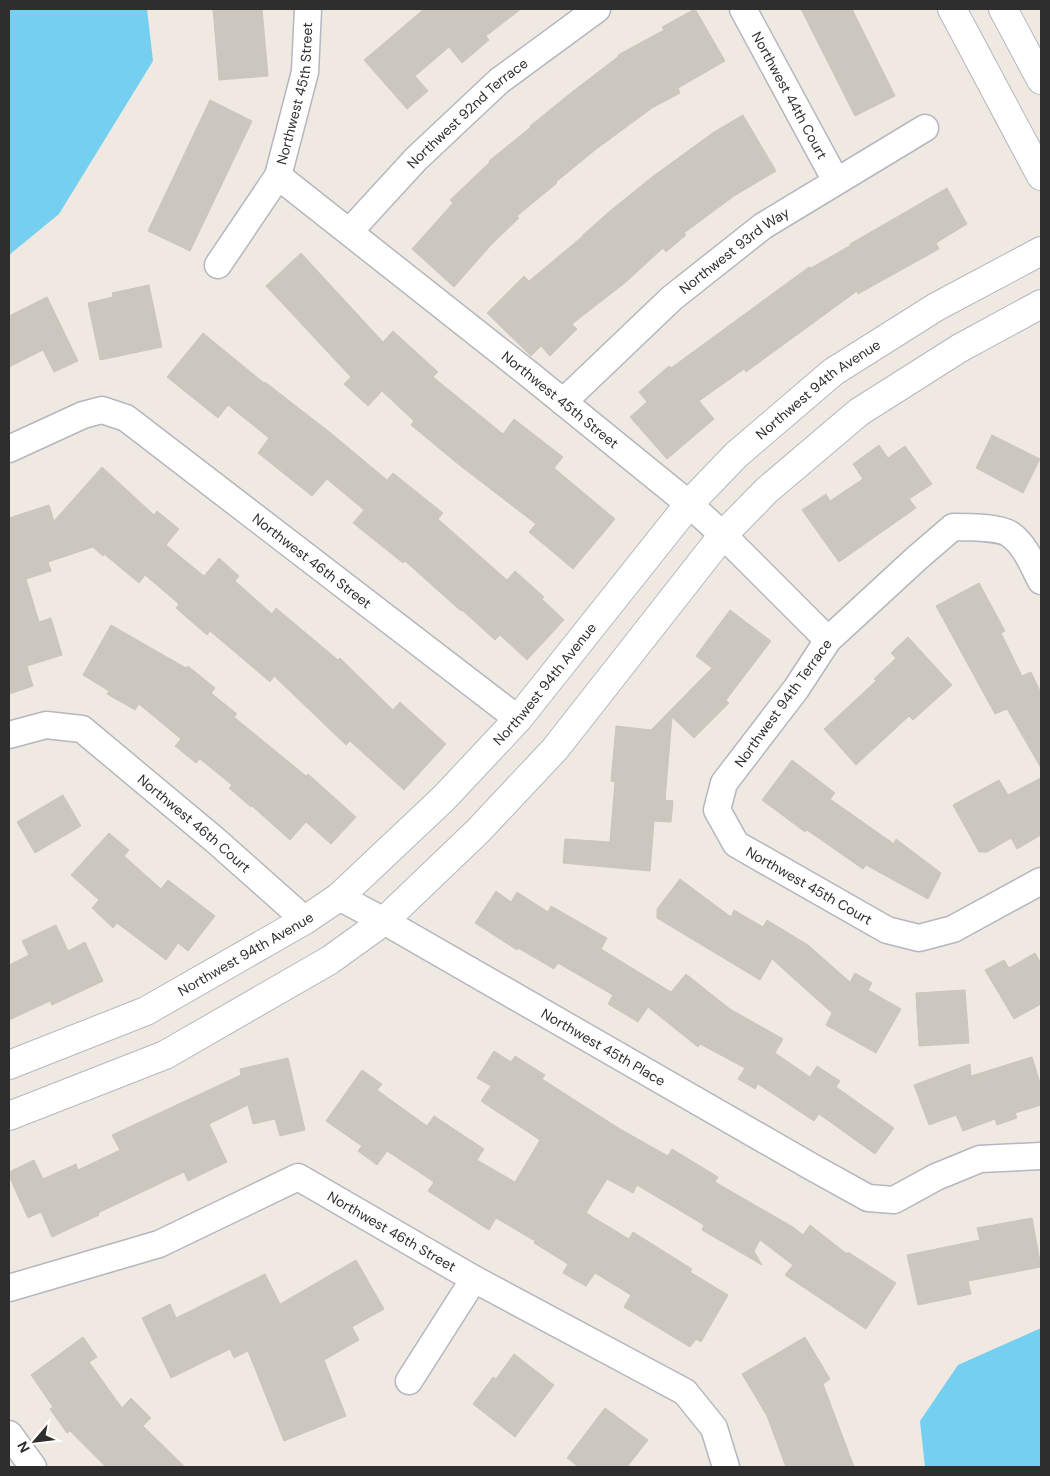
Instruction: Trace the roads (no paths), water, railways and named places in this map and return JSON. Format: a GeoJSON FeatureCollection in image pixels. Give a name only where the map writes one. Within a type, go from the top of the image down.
{"type":"FeatureCollection","features":[{"type":"Feature","properties":{"kind":"street","name":"Northwest 45th Street"},"geometry":{"type":"LineString","coordinates":[[218,265],[278,176],[305,72],[308,9]]}},
{"type":"Feature","properties":{"kind":"street","name":"Northwest 92nd Terrace"},"geometry":{"type":"LineString","coordinates":[[349,232],[416,159],[500,81],[598,9]]}},
{"type":"Feature","properties":{"kind":"street","name":"Northwest 44th Court"},"geometry":{"type":"LineString","coordinates":[[743,9],[836,181]]}},
{"type":"Feature","properties":{"kind":"street"},"geometry":{"type":"LineString","coordinates":[[952,9],[1041,176]]}},
{"type":"Feature","properties":{"kind":"street"},"geometry":{"type":"LineString","coordinates":[[1003,9],[1041,80]]}},
{"type":"Feature","properties":{"kind":"street","name":"Northwest 93rd Way"},"geometry":{"type":"LineString","coordinates":[[563,402],[672,298],[763,226],[925,128]]}},
{"type":"Feature","properties":{"kind":"street","name":"Northwest 45th Street"},"geometry":{"type":"LineString","coordinates":[[278,176],[689,504],[723,535],[828,640]]}},
{"type":"Feature","properties":{"kind":"street","name":"Northwest 94th Avenue"},"geometry":{"type":"LineString","coordinates":[[9,1065],[146,1011],[305,920],[339,897],[444,798],[518,719],[689,504],[736,454],[833,372],[936,308],[1041,251]]}},
{"type":"Feature","properties":{"kind":"street"},"geometry":{"type":"LineString","coordinates":[[9,1116],[165,1055],[330,960],[384,921],[478,831],[554,749],[723,535],[767,490],[859,412],[960,348],[1041,304]]}},
{"type":"Feature","properties":{"kind":"street","name":"Northwest 46th Street"},"geometry":{"type":"LineString","coordinates":[[9,449],[83,415],[102,410],[126,418],[518,719]]}},
{"type":"Feature","properties":{"kind":"street","name":"Northwest 94th Terrace"},"geometry":{"type":"LineString","coordinates":[[717,810],[724,782],[796,689],[828,640],[916,558],[953,527],[985,528],[1010,534],[1024,549],[1041,581]]}},
{"type":"Feature","properties":{"kind":"street","name":"Northwest 46th Court"},"geometry":{"type":"LineString","coordinates":[[9,735],[46,725],[82,729],[215,840],[305,920]]}},
{"type":"Feature","properties":{"kind":"street","name":"Northwest 45th Court"},"geometry":{"type":"LineString","coordinates":[[717,810],[736,844],[888,930],[920,938],[953,929],[1041,881]]}},
{"type":"Feature","properties":{"kind":"street","name":"Northwest 45th Place"},"geometry":{"type":"LineString","coordinates":[[339,897],[868,1198],[894,1200],[936,1177],[980,1158],[1041,1156]]}},
{"type":"Feature","properties":{"kind":"street","name":"Northwest 46th Street"},"geometry":{"type":"LineString","coordinates":[[9,1287],[159,1244],[298,1177],[474,1279],[685,1392],[714,1428],[726,1467]]}},
{"type":"Feature","properties":{"kind":"street"},"geometry":{"type":"LineString","coordinates":[[409,1381],[474,1279]]}},
{"type":"Feature","properties":{"kind":"street"},"geometry":{"type":"LineString","coordinates":[[9,1434],[32,1467]]}},
{"type":"Feature","properties":{"kind":"water"},"geometry":{"type":"Polygon","coordinates":[[[9,9],[147,9],[153,61],[59,214],[9,255],[9,9]]]}},
{"type":"Feature","properties":{"kind":"water"},"geometry":{"type":"Polygon","coordinates":[[[1041,1328],[1041,1467],[925,1467],[920,1421],[958,1365],[1041,1328]]]}}]}
